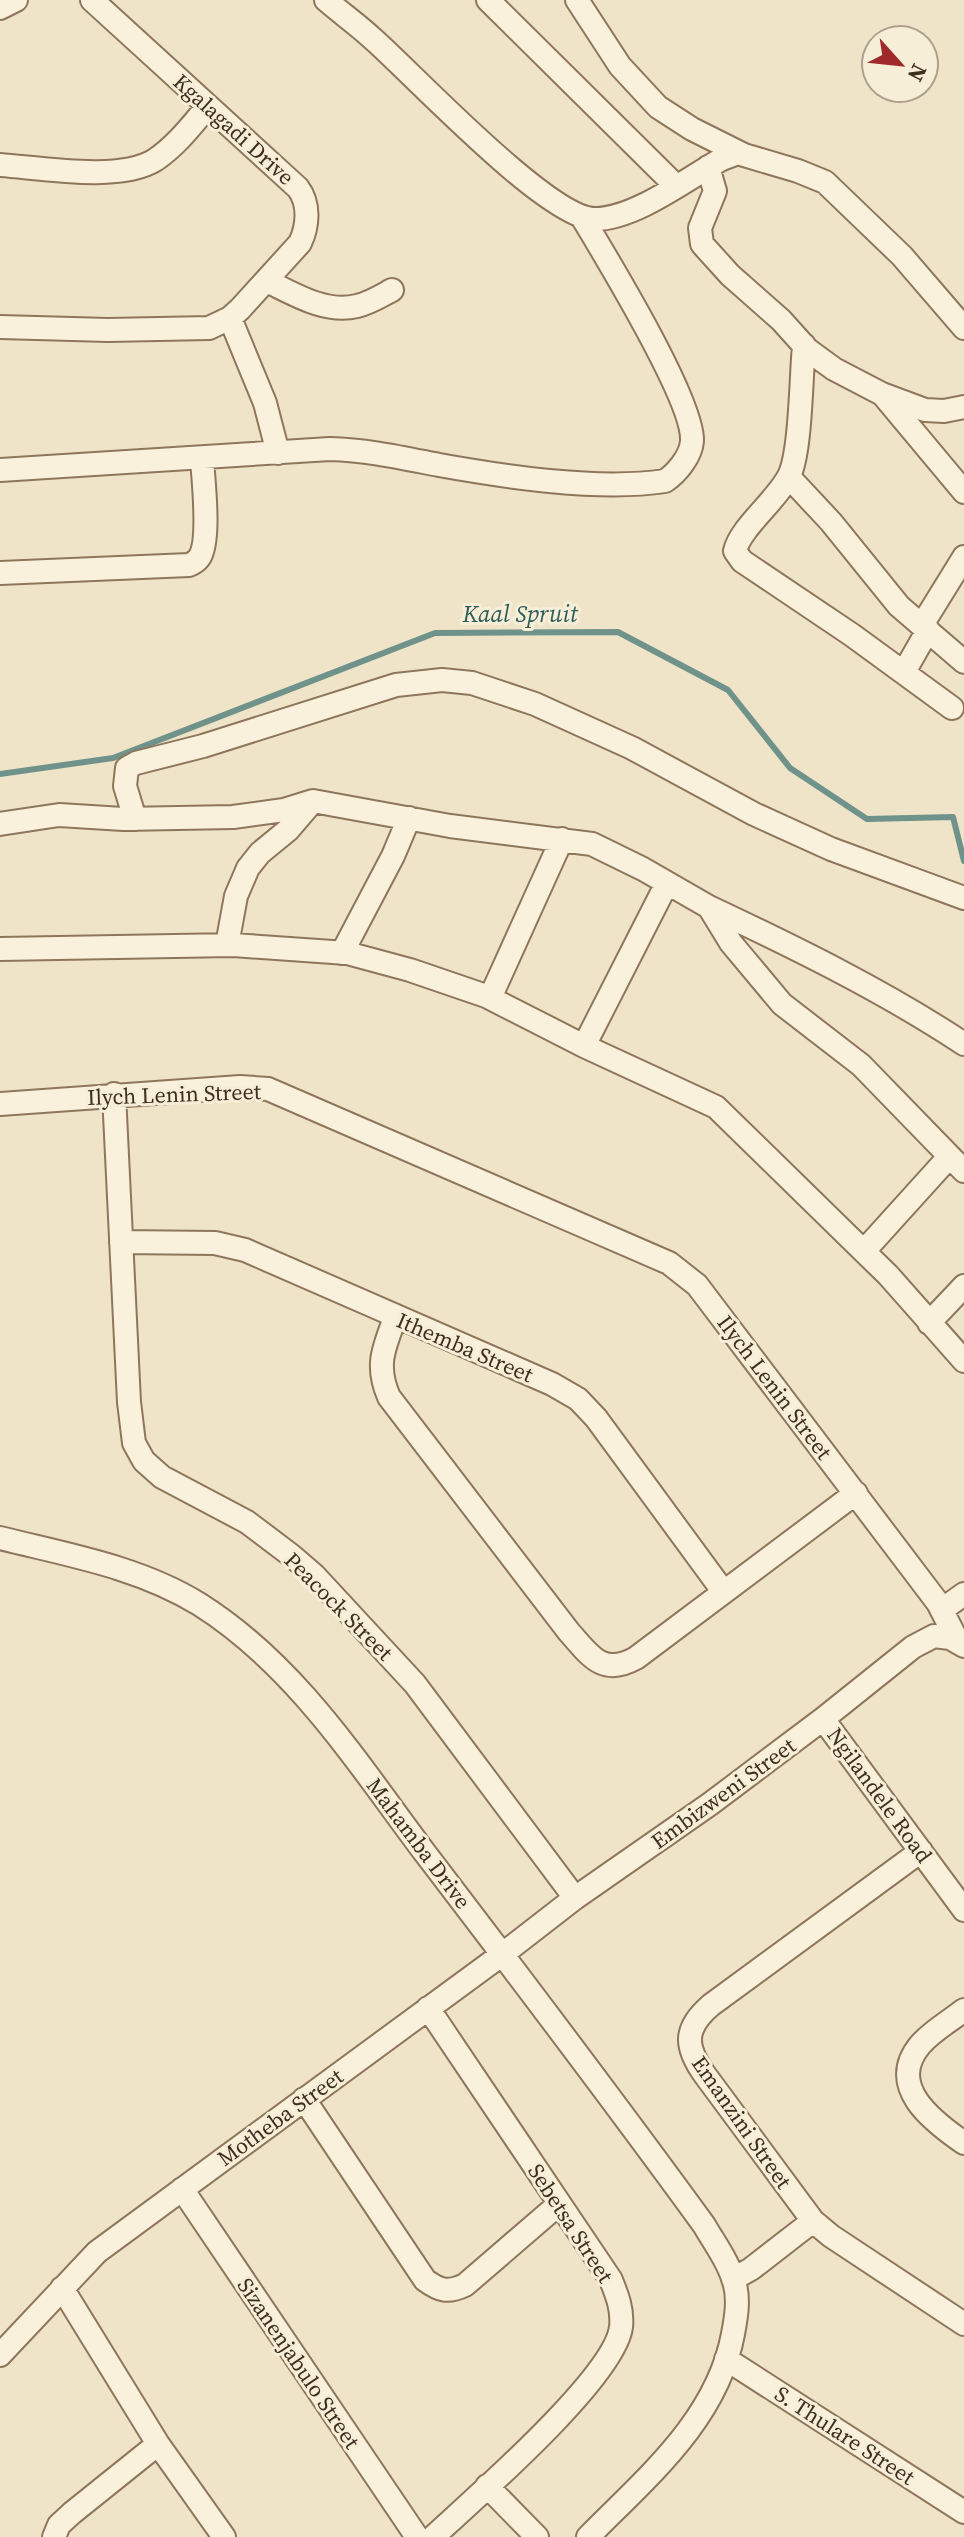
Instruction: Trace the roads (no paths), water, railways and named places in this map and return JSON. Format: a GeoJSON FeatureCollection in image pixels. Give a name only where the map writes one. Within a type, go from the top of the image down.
{"type":"FeatureCollection","features":[{"type":"Feature","properties":{"kind":"street"},"geometry":{"type":"LineString","coordinates":[[0,8],[16,0]]}},
{"type":"Feature","properties":{"kind":"street","name":"Kgalagadi Drive"},"geometry":{"type":"LineString","coordinates":[[0,327],[108,330],[209,328],[230,318],[267,281],[304,235],[307,212],[303,194],[92,0]]}},
{"type":"Feature","properties":{"kind":"street"},"geometry":{"type":"LineString","coordinates":[[326,0],[375,40],[454,119],[550,198],[582,217],[595,219],[624,213],[738,153]]}},
{"type":"Feature","properties":{"kind":"street"},"geometry":{"type":"LineString","coordinates":[[488,0],[676,186]]}},
{"type":"Feature","properties":{"kind":"street"},"geometry":{"type":"LineString","coordinates":[[577,0],[620,66],[651,102],[692,129],[738,153],[813,176],[836,190],[902,256],[964,328]]}},
{"type":"Feature","properties":{"kind":"street"},"geometry":{"type":"LineString","coordinates":[[0,165],[112,172],[135,169],[167,151],[208,106]]}},
{"type":"Feature","properties":{"kind":"street"},"geometry":{"type":"LineString","coordinates":[[708,167],[715,191],[700,228],[702,244],[804,345],[834,369],[882,394],[931,411],[964,407]]}},
{"type":"Feature","properties":{"kind":"street"},"geometry":{"type":"LineString","coordinates":[[0,470],[330,449],[370,451],[441,465],[560,481],[665,481],[672,477],[691,449],[691,430],[669,375],[582,217]]}},
{"type":"Feature","properties":{"kind":"street"},"geometry":{"type":"LineString","coordinates":[[267,281],[305,299],[337,307],[357,307],[392,290]]}},
{"type":"Feature","properties":{"kind":"street"},"geometry":{"type":"LineString","coordinates":[[230,318],[265,403],[278,453]]}},
{"type":"Feature","properties":{"kind":"street"},"geometry":{"type":"LineString","coordinates":[[804,345],[796,442],[789,477],[742,536],[736,546],[737,555],[952,708]]}},
{"type":"Feature","properties":{"kind":"street"},"geometry":{"type":"LineString","coordinates":[[882,394],[964,492]]}},
{"type":"Feature","properties":{"kind":"street"},"geometry":{"type":"LineString","coordinates":[[0,573],[189,565],[195,562],[201,557],[204,538],[202,458]]}},
{"type":"Feature","properties":{"kind":"street"},"geometry":{"type":"LineString","coordinates":[[789,477],[831,522],[893,600],[964,662]]}},
{"type":"Feature","properties":{"kind":"street"},"geometry":{"type":"LineString","coordinates":[[904,672],[964,557]]}},
{"type":"Feature","properties":{"kind":"street"},"geometry":{"type":"LineString","coordinates":[[135,819],[124,778],[127,768],[136,763],[203,746],[396,685],[456,680],[535,704],[643,754],[767,820],[831,849],[964,898]]}},
{"type":"Feature","properties":{"kind":"street"},"geometry":{"type":"LineString","coordinates":[[227,945],[236,896],[248,868],[313,801]]}},
{"type":"Feature","properties":{"kind":"street"},"geometry":{"type":"LineString","coordinates":[[0,824],[59,815],[135,819],[233,817],[284,810],[313,801],[450,826],[592,844],[826,965],[964,1044]]}},
{"type":"Feature","properties":{"kind":"street"},"geometry":{"type":"LineString","coordinates":[[342,953],[393,856],[409,818]]}},
{"type":"Feature","properties":{"kind":"street"},"geometry":{"type":"LineString","coordinates":[[490,998],[562,839]]}},
{"type":"Feature","properties":{"kind":"street"},"geometry":{"type":"LineString","coordinates":[[584,1046],[667,883]]}},
{"type":"Feature","properties":{"kind":"street"},"geometry":{"type":"LineString","coordinates":[[709,907],[731,943],[772,994],[861,1065],[957,1164],[864,1251]]}},
{"type":"Feature","properties":{"kind":"street"},"geometry":{"type":"LineString","coordinates":[[0,949],[227,945],[342,953],[410,970],[490,998],[716,1107],[864,1251],[964,1361]]}},
{"type":"Feature","properties":{"kind":"street","name":"Ilych Lenin Street"},"geometry":{"type":"LineString","coordinates":[[0,1104],[114,1094],[240,1087],[268,1089],[669,1263],[697,1285],[856,1493],[943,1609],[954,1641]]}},
{"type":"Feature","properties":{"kind":"street","name":"Peacock Street"},"geometry":{"type":"LineString","coordinates":[[114,1094],[132,1431],[134,1443],[144,1461],[162,1477],[247,1522],[314,1575],[415,1684],[575,1898]]}},
{"type":"Feature","properties":{"kind":"street","name":"Ithemba Street"},"geometry":{"type":"LineString","coordinates":[[121,1242],[215,1243],[230,1246],[529,1374],[583,1403],[723,1591]]}},
{"type":"Feature","properties":{"kind":"street"},"geometry":{"type":"LineString","coordinates":[[929,1323],[964,1286]]}},
{"type":"Feature","properties":{"kind":"street"},"geometry":{"type":"LineString","coordinates":[[395,1318],[381,1362],[381,1375],[389,1397],[550,1608],[594,1660],[613,1666],[630,1662],[856,1493]]}},
{"type":"Feature","properties":{"kind":"street","name":"Mahamba Drive"},"geometry":{"type":"LineString","coordinates":[[0,1538],[101,1562],[185,1596],[241,1633],[302,1691],[504,1953],[704,2225],[733,2279],[737,2296],[736,2317],[726,2359],[708,2399],[679,2443],[588,2537]]}},
{"type":"Feature","properties":{"kind":"street"},"geometry":{"type":"LineString","coordinates":[[943,1609],[964,1594]]}},
{"type":"Feature","properties":{"kind":"street","name":"Embizweni Street"},"geometry":{"type":"LineString","coordinates":[[504,1953],[575,1898],[710,1804],[913,1647],[929,1637],[954,1641]]}},
{"type":"Feature","properties":{"kind":"street","name":"Ngilandele Road"},"geometry":{"type":"LineString","coordinates":[[823,1719],[964,1910]]}},
{"type":"Feature","properties":{"kind":"street","name":"Emanzini Street"},"geometry":{"type":"LineString","coordinates":[[921,1851],[711,2005],[690,2031],[689,2045],[695,2061],[813,2221],[964,2324]]}},
{"type":"Feature","properties":{"kind":"street","name":"Motheba Street"},"geometry":{"type":"LineString","coordinates":[[0,2355],[97,2252],[504,1953]]}},
{"type":"Feature","properties":{"kind":"street","name":"Sebetsa Street"},"geometry":{"type":"LineString","coordinates":[[428,2008],[611,2280],[620,2306],[621,2329],[615,2346],[591,2383],[433,2537]]}},
{"type":"Feature","properties":{"kind":"street"},"geometry":{"type":"LineString","coordinates":[[964,2010],[920,2046],[907,2072],[909,2090],[914,2098],[946,2131],[964,2143]]}},
{"type":"Feature","properties":{"kind":"street"},"geometry":{"type":"LineString","coordinates":[[304,2099],[425,2280],[438,2289],[452,2291],[465,2285],[559,2204]]}},
{"type":"Feature","properties":{"kind":"street","name":"Sizanenjabulo Street"},"geometry":{"type":"LineString","coordinates":[[182,2189],[417,2537]]}},
{"type":"Feature","properties":{"kind":"street"},"geometry":{"type":"LineString","coordinates":[[733,2279],[751,2269],[813,2221]]}},
{"type":"Feature","properties":{"kind":"street"},"geometry":{"type":"LineString","coordinates":[[62,2288],[158,2444],[224,2537]]}},
{"type":"Feature","properties":{"kind":"street","name":"S. Thulare Street"},"geometry":{"type":"LineString","coordinates":[[726,2359],[964,2512]]}},
{"type":"Feature","properties":{"kind":"street"},"geometry":{"type":"LineString","coordinates":[[54,2537],[59,2525],[72,2513],[158,2444]]}},
{"type":"Feature","properties":{"kind":"street"},"geometry":{"type":"LineString","coordinates":[[487,2486],[537,2537]]}},
{"type":"Feature","properties":{"kind":"waterway","name":"Kaal Spruit"},"geometry":{"type":"LineString","coordinates":[[0,774],[113,758],[435,633],[618,632],[728,690],[790,768],[867,819],[953,817],[964,861]]}}]}
